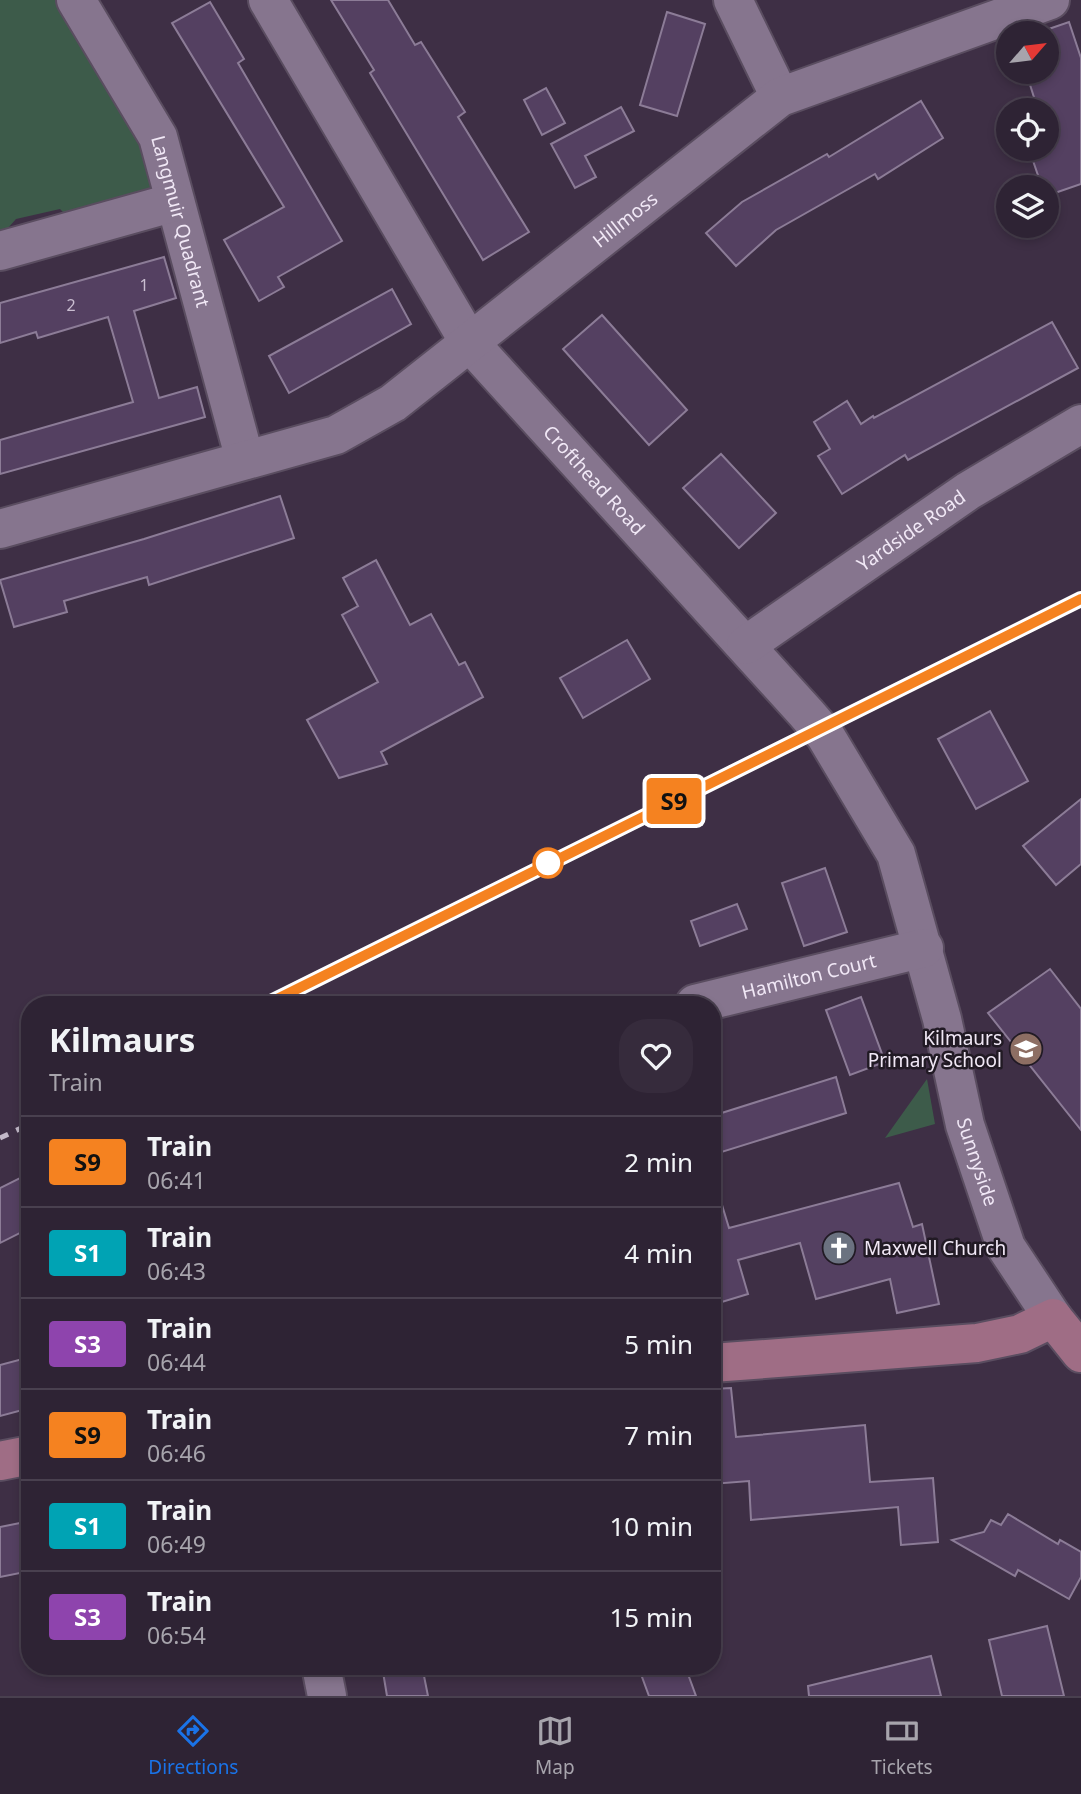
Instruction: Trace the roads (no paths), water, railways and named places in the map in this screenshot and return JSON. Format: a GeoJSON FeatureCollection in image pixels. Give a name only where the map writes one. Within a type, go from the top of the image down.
{"type":"FeatureCollection","features":[{"type":"Feature","properties":{"kind":"main road","name":"Sunnyside"},"geometry":{"type":"LineString","coordinates":[[1053,1318],[1081,1353]]}},
{"type":"Feature","properties":{"kind":"main road"},"geometry":{"type":"LineString","coordinates":[[721,1362],[977,1343],[1020,1334],[1053,1318]]}},
{"type":"Feature","properties":{"kind":"main road"},"geometry":{"type":"LineString","coordinates":[[0,1461],[21,1457]]}},
{"type":"Feature","properties":{"kind":"street","name":"Langmuir Quadrant"},"geometry":{"type":"LineString","coordinates":[[76,0],[158,137],[245,460]]}},
{"type":"Feature","properties":{"kind":"street","name":"Crofthead Road"},"geometry":{"type":"LineString","coordinates":[[268,0],[469,342],[825,735],[870,807],[895,854],[924,948]]}},
{"type":"Feature","properties":{"kind":"street"},"geometry":{"type":"LineString","coordinates":[[733,0],[780,97]]}},
{"type":"Feature","properties":{"kind":"street","name":"Hillmoss"},"geometry":{"type":"LineString","coordinates":[[469,342],[780,97],[1050,0]]}},
{"type":"Feature","properties":{"kind":"street"},"geometry":{"type":"LineString","coordinates":[[0,251],[176,202]]}},
{"type":"Feature","properties":{"kind":"street"},"geometry":{"type":"LineString","coordinates":[[0,529],[336,435],[393,403],[469,342]]}},
{"type":"Feature","properties":{"kind":"street","name":"Yardside Road"},"geometry":{"type":"LineString","coordinates":[[746,645],[968,491],[1081,424]]}},
{"type":"Feature","properties":{"kind":"street","name":"Hamilton Court"},"geometry":{"type":"LineString","coordinates":[[721,998],[924,948]]}},
{"type":"Feature","properties":{"kind":"street","name":"Sunnyside"},"geometry":{"type":"LineString","coordinates":[[924,948],[965,1125],[1006,1247],[1053,1318]]}},
{"type":"Feature","properties":{"kind":"street"},"geometry":{"type":"LineString","coordinates":[[323,1675],[327,1696]]}},
{"type":"Feature","properties":{"kind":"railway"},"geometry":{"type":"LineString","coordinates":[[283,996],[1081,599]]}},
{"type":"Feature","properties":{"kind":"railway"},"geometry":{"type":"LineString","coordinates":[[0,1138],[21,1128]]}},
{"type":"Feature","properties":{"kind":"train","name":"S9"},"geometry":{"type":"LineString","coordinates":[[283,996],[1081,599]]}},
{"type":"Feature","properties":{"kind":"place","name":"Kilmaurs Primary School"},"geometry":{"type":"Point","coordinates":[1026,1049]}},
{"type":"Feature","properties":{"kind":"place","name":"Maxwell Church"},"geometry":{"type":"Point","coordinates":[839,1248]}}]}
